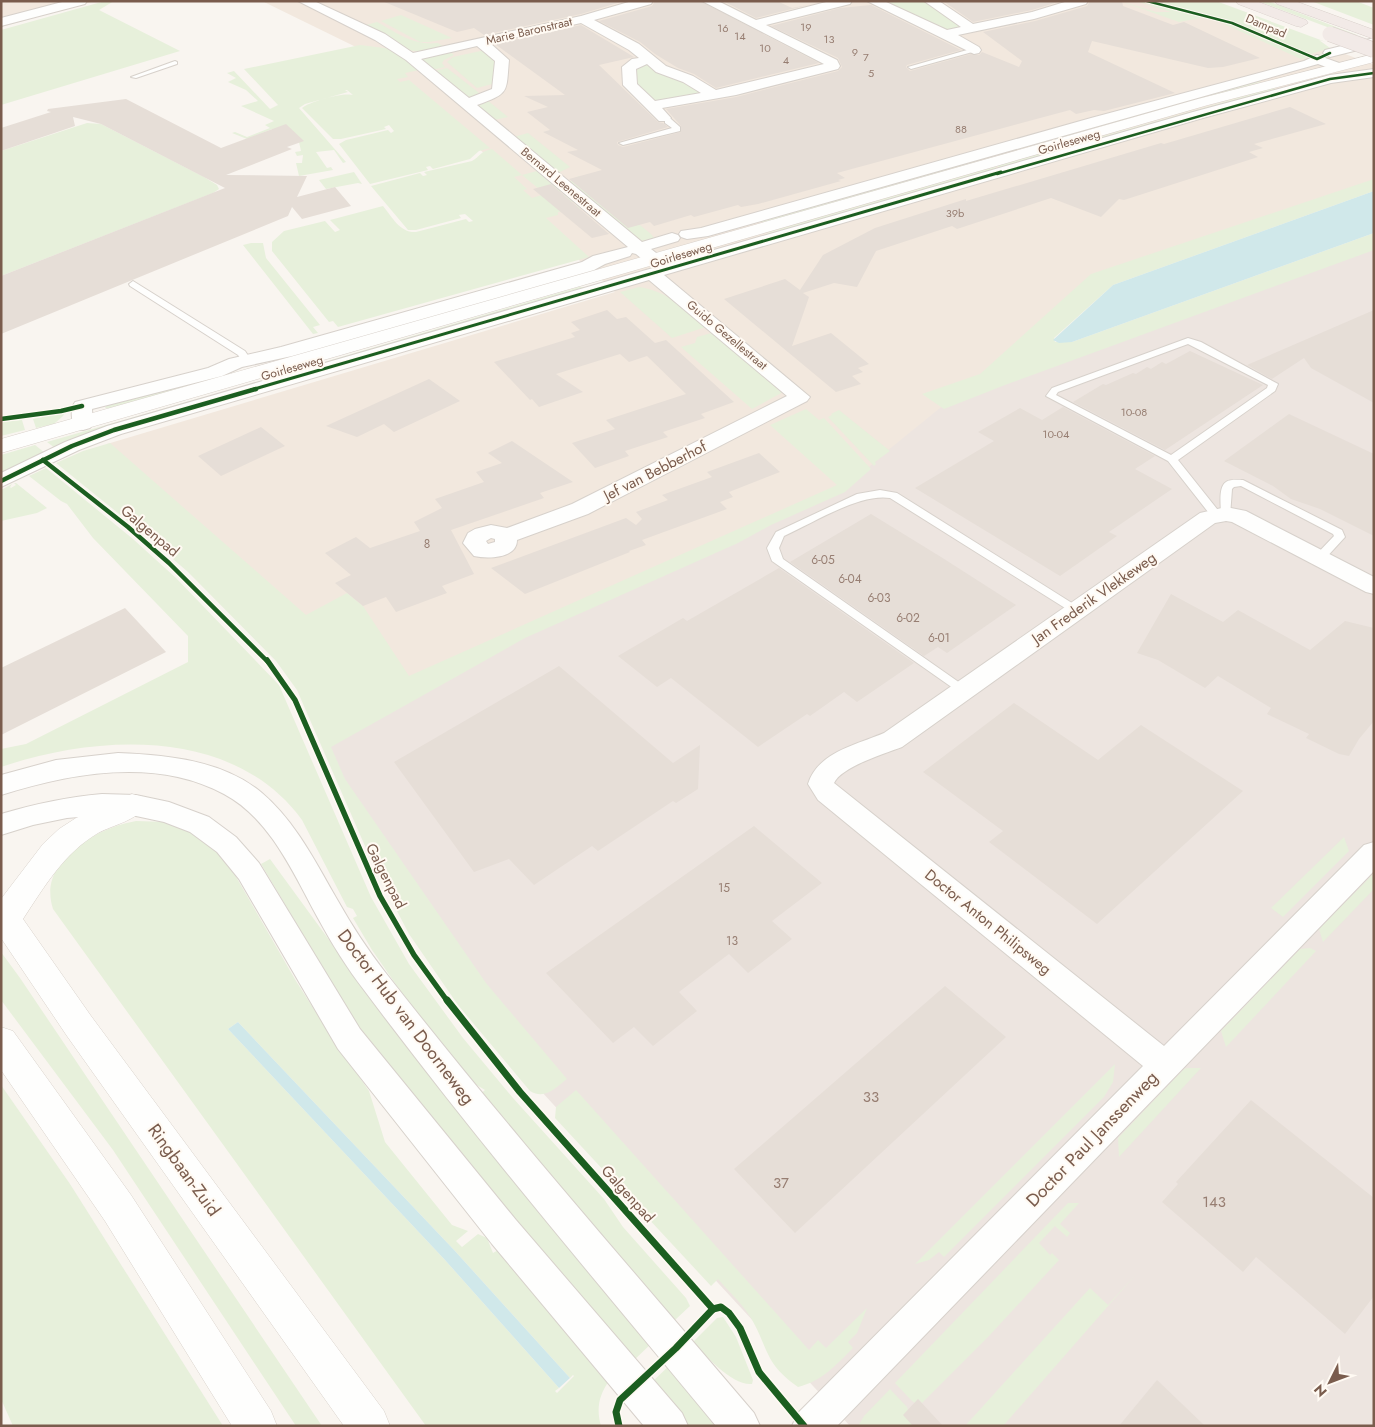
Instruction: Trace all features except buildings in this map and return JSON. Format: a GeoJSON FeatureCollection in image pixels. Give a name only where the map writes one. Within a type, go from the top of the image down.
{"type":"FeatureCollection","features":[{"type":"Feature","properties":{"kind":"highway"},"geometry":{"type":"LineString","coordinates":[[1243,1],[1374,50]]}},
{"type":"Feature","properties":{"kind":"highway"},"geometry":{"type":"LineString","coordinates":[[1282,1],[1374,35]]}},
{"type":"Feature","properties":{"kind":"street"},"geometry":{"type":"LineString","coordinates":[[1,22],[81,1]]}},
{"type":"Feature","properties":{"kind":"street","name":"Bernard Leenestraat"},"geometry":{"type":"LineString","coordinates":[[304,1],[380,37],[411,57],[633,250],[657,268]]}},
{"type":"Feature","properties":{"kind":"street","name":"Marie Baronstraat"},"geometry":{"type":"LineString","coordinates":[[411,57],[583,18],[647,1]]}},
{"type":"Feature","properties":{"kind":"street"},"geometry":{"type":"LineString","coordinates":[[652,106],[714,95],[833,66],[832,63],[708,1]]}},
{"type":"Feature","properties":{"kind":"street"},"geometry":{"type":"LineString","coordinates":[[756,24],[846,1]]}},
{"type":"Feature","properties":{"kind":"street"},"geometry":{"type":"LineString","coordinates":[[873,1],[946,34],[974,50]]}},
{"type":"Feature","properties":{"kind":"street"},"geometry":{"type":"LineString","coordinates":[[930,1],[972,29]]}},
{"type":"Feature","properties":{"kind":"street"},"geometry":{"type":"LineString","coordinates":[[946,34],[1034,15],[1082,1]]}},
{"type":"Feature","properties":{"kind":"street"},"geometry":{"type":"LineString","coordinates":[[583,18],[634,47],[661,69],[688,79],[714,95]]}},
{"type":"Feature","properties":{"kind":"street"},"geometry":{"type":"LineString","coordinates":[[467,104],[495,94],[500,90],[502,60],[480,42]]}},
{"type":"Feature","properties":{"kind":"street","name":"Goirleseweg"},"geometry":{"type":"LineString","coordinates":[[1,481],[98,435],[603,282],[657,268],[748,233],[1203,102],[1334,60],[1374,42]]}},
{"type":"Feature","properties":{"kind":"street","name":"Goirleseweg"},"geometry":{"type":"LineString","coordinates":[[1334,60],[1374,58]]}},
{"type":"Feature","properties":{"kind":"street"},"geometry":{"type":"LineString","coordinates":[[650,60],[632,64],[629,70],[630,85],[668,121]]}},
{"type":"Feature","properties":{"kind":"street","name":"Goirleseweg"},"geometry":{"type":"LineString","coordinates":[[1,446],[82,415],[518,292],[588,266],[599,260],[680,236],[702,233],[748,233],[1330,78],[1374,73]]}},
{"type":"Feature","properties":{"kind":"street","name":"Guido Gezellestraat"},"geometry":{"type":"LineString","coordinates":[[657,268],[686,301],[800,397]]}},
{"type":"Feature","properties":{"kind":"street","name":"Goirleseweg"},"geometry":{"type":"LineString","coordinates":[[518,292],[603,282]]}},
{"type":"Feature","properties":{"kind":"street","name":"Jef van Bebberhof"},"geometry":{"type":"LineString","coordinates":[[506,536],[580,510],[800,397]]}},
{"type":"Feature","properties":{"kind":"street"},"geometry":{"type":"LineString","coordinates":[[1221,514],[1238,516],[1374,587]]}},
{"type":"Feature","properties":{"kind":"street","name":"Jan Frederik Vlekkeweg"},"geometry":{"type":"LineString","coordinates":[[824,775],[830,769],[849,759],[893,740],[1208,518],[1221,514]]}},
{"type":"Feature","properties":{"kind":"street","name":"Doctor Hub van Doorneweg"},"geometry":{"type":"LineString","coordinates":[[1,785],[35,774],[86,764],[142,763],[206,776],[232,786],[255,801],[271,817],[298,858],[350,949],[444,1071],[742,1426]]}},
{"type":"Feature","properties":{"kind":"street","name":"Doctor Anton Philipsweg"},"geometry":{"type":"LineString","coordinates":[[824,775],[821,784],[828,793],[1165,1065]]}},
{"type":"Feature","properties":{"kind":"street"},"geometry":{"type":"LineString","coordinates":[[1,825],[28,815],[54,809],[80,806],[132,805],[172,812],[192,819],[238,853],[349,1039],[504,1232],[669,1426]]}},
{"type":"Feature","properties":{"kind":"street"},"geometry":{"type":"LineString","coordinates":[[4,915],[62,843],[88,825],[132,805]]}},
{"type":"Feature","properties":{"kind":"street","name":"Doctor Paul Janssenweg"},"geometry":{"type":"LineString","coordinates":[[811,1426],[1374,853]]}},
{"type":"Feature","properties":{"kind":"street","name":"Ringbaan-Zuid"},"geometry":{"type":"LineString","coordinates":[[4,915],[79,1026],[368,1426]]}},
{"type":"Feature","properties":{"kind":"street"},"geometry":{"type":"LineString","coordinates":[[1,1042],[118,1208],[256,1426]]}},
{"type":"Feature","properties":{"kind":"lane"},"geometry":{"type":"LineString","coordinates":[[911,67],[974,50]]}},
{"type":"Feature","properties":{"kind":"lane"},"geometry":{"type":"LineString","coordinates":[[134,78],[175,63]]}},
{"type":"Feature","properties":{"kind":"lane"},"geometry":{"type":"LineString","coordinates":[[623,143],[677,129],[668,121]]}},
{"type":"Feature","properties":{"kind":"lane"},"geometry":{"type":"LineString","coordinates":[[133,284],[242,353],[251,367]]}},
{"type":"Feature","properties":{"kind":"lane"},"geometry":{"type":"LineString","coordinates":[[1172,459],[1272,389],[1273,384],[1198,344],[1188,341],[1055,390],[1051,394],[1051,396],[1172,459],[1221,514]]}},
{"type":"Feature","properties":{"kind":"lane"},"geometry":{"type":"LineString","coordinates":[[1221,514],[1230,484],[1236,482],[1243,483],[1338,532],[1340,537],[1319,558]]}},
{"type":"Feature","properties":{"kind":"lane"},"geometry":{"type":"LineString","coordinates":[[964,690],[778,560],[773,548],[780,534],[861,496],[880,493],[893,495],[1077,610]]}},
{"type":"Feature","properties":{"kind":"shaded area"},"geometry":{"type":"Polygon","coordinates":[[[1,1],[95,1],[1,27],[1,1]]]}},
{"type":"Feature","properties":{"kind":"shaded area"},"geometry":{"type":"Polygon","coordinates":[[[262,1],[1207,1],[1374,65],[1374,182],[1106,275],[842,491],[327,748],[296,681],[107,444],[615,292],[489,180],[509,174],[358,48],[262,1]]]}},
{"type":"Feature","properties":{"kind":"shaded area"},"geometry":{"type":"Polygon","coordinates":[[[1374,244],[1374,1426],[850,1426],[480,1025],[327,748],[525,637],[842,491],[887,451],[945,404],[1374,244]]]}},
{"type":"Feature","properties":{"kind":"green space"},"geometry":{"type":"Polygon","coordinates":[[[105,1],[114,1],[99,10],[180,51],[1,105],[1,30],[105,1]]]}},
{"type":"Feature","properties":{"kind":"green space"},"geometry":{"type":"Polygon","coordinates":[[[882,1],[923,1],[960,25],[960,28],[942,29],[882,1]]]}},
{"type":"Feature","properties":{"kind":"green space"},"geometry":{"type":"Polygon","coordinates":[[[1120,1],[1156,12],[1171,12],[1136,1],[1143,1],[1205,17],[1179,22],[1120,1]]]}},
{"type":"Feature","properties":{"kind":"green space"},"geometry":{"type":"Polygon","coordinates":[[[1151,1],[1216,1],[1326,42],[1319,40],[1330,48],[1311,54],[1232,22],[1151,1]]]}},
{"type":"Feature","properties":{"kind":"green space"},"geometry":{"type":"Polygon","coordinates":[[[1258,1],[1268,1],[1357,35],[1351,36],[1258,1]]]}},
{"type":"Feature","properties":{"kind":"green space"},"geometry":{"type":"Polygon","coordinates":[[[1311,1],[1356,1],[1374,8],[1374,25],[1311,1]]]}},
{"type":"Feature","properties":{"kind":"green space"},"geometry":{"type":"Polygon","coordinates":[[[401,15],[452,38],[420,42],[381,21],[401,15]]]}},
{"type":"Feature","properties":{"kind":"green space"},"geometry":{"type":"Polygon","coordinates":[[[377,22],[413,41],[438,43],[444,47],[421,52],[408,50],[366,25],[377,22]]]}},
{"type":"Feature","properties":{"kind":"green space"},"geometry":{"type":"Polygon","coordinates":[[[1226,23],[1302,54],[1307,58],[1301,59],[1224,24],[1226,23]]]}},
{"type":"Feature","properties":{"kind":"green space"},"geometry":{"type":"Polygon","coordinates":[[[360,45],[392,49],[419,70],[405,73],[408,77],[397,79],[400,82],[409,80],[490,148],[479,151],[470,159],[433,169],[430,166],[426,167],[428,170],[370,184],[339,144],[346,140],[388,130],[391,133],[394,131],[389,125],[384,127],[386,129],[333,139],[302,108],[320,100],[305,104],[299,108],[346,162],[343,163],[334,150],[316,152],[327,168],[331,167],[333,170],[299,176],[296,163],[302,163],[303,155],[297,156],[295,152],[301,151],[299,142],[272,129],[247,139],[232,133],[235,132],[247,137],[270,128],[265,125],[274,121],[241,106],[258,101],[246,90],[228,82],[236,78],[227,73],[234,71],[270,109],[278,105],[244,69],[360,45]],[[345,90],[348,92],[329,97],[353,95],[345,90]]]}},
{"type":"Feature","properties":{"kind":"green space"},"geometry":{"type":"Polygon","coordinates":[[[485,50],[497,59],[496,83],[477,88],[447,62],[453,57],[485,50]]]}},
{"type":"Feature","properties":{"kind":"green space"},"geometry":{"type":"Polygon","coordinates":[[[449,51],[454,55],[444,60],[442,63],[445,67],[432,70],[422,61],[423,58],[449,51]]]}},
{"type":"Feature","properties":{"kind":"green space"},"geometry":{"type":"Polygon","coordinates":[[[647,64],[680,79],[700,92],[661,101],[655,100],[637,84],[634,67],[647,64]]]}},
{"type":"Feature","properties":{"kind":"green space"},"geometry":{"type":"Polygon","coordinates":[[[447,68],[483,96],[470,101],[434,71],[447,68]]]}},
{"type":"Feature","properties":{"kind":"green space"},"geometry":{"type":"Polygon","coordinates":[[[1256,79],[1261,82],[984,159],[980,157],[1256,79]]]}},
{"type":"Feature","properties":{"kind":"green space"},"geometry":{"type":"Polygon","coordinates":[[[1274,88],[1278,90],[1001,169],[997,166],[1274,88]]]}},
{"type":"Feature","properties":{"kind":"green space"},"geometry":{"type":"Polygon","coordinates":[[[487,100],[508,117],[494,120],[475,104],[487,100]]]}},
{"type":"Feature","properties":{"kind":"green space"},"geometry":{"type":"Polygon","coordinates":[[[87,123],[101,124],[204,177],[217,185],[219,189],[1,276],[1,151],[87,123]]]}},
{"type":"Feature","properties":{"kind":"green space"},"geometry":{"type":"Polygon","coordinates":[[[528,133],[570,167],[558,173],[514,137],[528,133]]]}},
{"type":"Feature","properties":{"kind":"green space"},"geometry":{"type":"Polygon","coordinates":[[[492,149],[522,175],[537,171],[561,192],[555,193],[557,195],[563,194],[573,202],[567,204],[570,206],[576,205],[581,209],[558,212],[558,215],[546,218],[589,257],[338,327],[333,321],[329,322],[272,251],[272,242],[284,231],[325,221],[335,232],[340,230],[330,220],[383,206],[397,224],[410,232],[466,219],[469,222],[473,221],[465,214],[459,215],[461,218],[416,230],[408,230],[371,186],[420,173],[423,176],[427,175],[424,172],[472,161],[492,149]],[[522,175],[514,177],[527,189],[523,190],[532,198],[545,194],[522,175]]]}},
{"type":"Feature","properties":{"kind":"green space"},"geometry":{"type":"Polygon","coordinates":[[[978,157],[982,160],[765,222],[756,222],[978,157]]]}},
{"type":"Feature","properties":{"kind":"green space"},"geometry":{"type":"Polygon","coordinates":[[[995,167],[999,170],[761,237],[770,232],[995,167]]]}},
{"type":"Feature","properties":{"kind":"green space"},"geometry":{"type":"Polygon","coordinates":[[[354,172],[362,184],[358,183],[326,189],[319,180],[354,172]]]}},
{"type":"Feature","properties":{"kind":"green space"},"geometry":{"type":"Polygon","coordinates":[[[579,176],[654,238],[642,241],[569,182],[579,176]]]}},
{"type":"Feature","properties":{"kind":"green space"},"geometry":{"type":"Polygon","coordinates":[[[1374,179],[1374,191],[1113,285],[1054,338],[1055,342],[1072,342],[1374,233],[1374,250],[944,409],[922,394],[980,374],[1091,274],[1374,179]]]}},
{"type":"Feature","properties":{"kind":"green space"},"geometry":{"type":"Polygon","coordinates":[[[263,243],[266,258],[320,325],[313,327],[318,333],[313,334],[243,245],[263,243]]]}},
{"type":"Feature","properties":{"kind":"green space"},"geometry":{"type":"Polygon","coordinates":[[[579,287],[590,287],[255,386],[253,383],[579,287]]]}},
{"type":"Feature","properties":{"kind":"green space"},"geometry":{"type":"Polygon","coordinates":[[[639,287],[658,292],[667,297],[709,326],[672,338],[620,292],[639,287]]]}},
{"type":"Feature","properties":{"kind":"green space"},"geometry":{"type":"Polygon","coordinates":[[[715,332],[785,391],[752,409],[681,347],[695,343],[697,337],[715,332]]]}},
{"type":"Feature","properties":{"kind":"green space"},"geometry":{"type":"Polygon","coordinates":[[[238,368],[215,380],[139,401],[105,408],[107,405],[238,368]]]}},
{"type":"Feature","properties":{"kind":"green space"},"geometry":{"type":"Polygon","coordinates":[[[204,397],[206,400],[55,448],[47,442],[204,397]]]}},
{"type":"Feature","properties":{"kind":"green space"},"geometry":{"type":"Polygon","coordinates":[[[806,409],[819,420],[824,418],[871,469],[845,492],[771,525],[738,543],[525,638],[331,747],[345,779],[486,983],[567,1079],[545,1094],[530,1091],[458,1005],[409,934],[375,869],[297,690],[276,661],[188,572],[56,463],[83,451],[110,443],[306,615],[347,593],[363,606],[409,676],[837,485],[770,425],[806,409]]]}},
{"type":"Feature","properties":{"kind":"green space"},"geometry":{"type":"Polygon","coordinates":[[[839,410],[890,451],[875,462],[874,466],[828,417],[839,410]]]}},
{"type":"Feature","properties":{"kind":"green space"},"geometry":{"type":"Polygon","coordinates":[[[64,414],[63,416],[54,424],[36,428],[33,419],[64,414]]]}},
{"type":"Feature","properties":{"kind":"green space"},"geometry":{"type":"Polygon","coordinates":[[[22,420],[25,430],[1,436],[1,422],[22,420]]]}},
{"type":"Feature","properties":{"kind":"green space"},"geometry":{"type":"Polygon","coordinates":[[[35,445],[45,453],[1,473],[1,455],[35,445]]]}},
{"type":"Feature","properties":{"kind":"green space"},"geometry":{"type":"Polygon","coordinates":[[[46,468],[133,539],[176,578],[279,685],[371,897],[409,964],[463,1038],[513,1098],[604,1199],[623,1227],[686,1298],[690,1306],[675,1320],[480,1094],[485,1090],[470,1081],[417,1015],[372,950],[353,918],[357,916],[353,909],[347,907],[302,820],[274,790],[240,768],[203,754],[163,746],[121,745],[80,748],[39,756],[1,767],[1,749],[26,744],[188,662],[188,636],[93,538],[67,504],[29,476],[46,468]]]}},
{"type":"Feature","properties":{"kind":"green space"},"geometry":{"type":"Polygon","coordinates":[[[14,483],[47,508],[37,513],[1,521],[1,490],[12,484],[11,488],[16,485],[14,483]]]}},
{"type":"Feature","properties":{"kind":"green space"},"geometry":{"type":"Polygon","coordinates":[[[136,821],[167,822],[189,831],[213,847],[231,868],[296,981],[369,1091],[385,1142],[452,1225],[468,1231],[456,1241],[462,1247],[478,1234],[487,1238],[493,1253],[500,1249],[609,1381],[599,1402],[601,1426],[426,1426],[53,909],[50,892],[54,876],[62,862],[88,839],[120,825],[136,821]],[[238,1022],[228,1029],[445,1260],[559,1388],[555,1391],[557,1393],[574,1376],[570,1378],[455,1251],[238,1022]]]}},
{"type":"Feature","properties":{"kind":"green space"},"geometry":{"type":"Polygon","coordinates":[[[1344,837],[1349,851],[1283,917],[1271,908],[1344,837]]]}},
{"type":"Feature","properties":{"kind":"green space"},"geometry":{"type":"Polygon","coordinates":[[[270,859],[370,996],[653,1342],[632,1362],[391,1073],[354,1020],[261,864],[270,859]]]}},
{"type":"Feature","properties":{"kind":"green space"},"geometry":{"type":"Polygon","coordinates":[[[1374,873],[1374,889],[1323,942],[1319,929],[1374,873]]]}},
{"type":"Feature","properties":{"kind":"green space"},"geometry":{"type":"Polygon","coordinates":[[[1310,948],[1316,951],[1226,1047],[1221,1031],[1300,949],[1310,948]]]}},
{"type":"Feature","properties":{"kind":"green space"},"geometry":{"type":"Polygon","coordinates":[[[1,952],[322,1426],[296,1426],[113,1150],[1,1000],[1,952]]]}},
{"type":"Feature","properties":{"kind":"green space"},"geometry":{"type":"Polygon","coordinates":[[[1115,1064],[1113,1082],[1104,1097],[944,1257],[939,1252],[929,1260],[915,1264],[1115,1064]]]}},
{"type":"Feature","properties":{"kind":"green space"},"geometry":{"type":"Polygon","coordinates":[[[1201,1068],[1119,1157],[1118,1138],[1184,1069],[1201,1068]]]}},
{"type":"Feature","properties":{"kind":"green space"},"geometry":{"type":"Polygon","coordinates":[[[1,1085],[70,1184],[223,1426],[13,1426],[1,1399],[1,1085]]]}},
{"type":"Feature","properties":{"kind":"green space"},"geometry":{"type":"Polygon","coordinates":[[[576,1090],[809,1350],[818,1340],[826,1348],[867,1308],[857,1333],[848,1342],[853,1348],[828,1372],[814,1381],[798,1387],[787,1378],[773,1363],[757,1329],[740,1302],[718,1279],[711,1286],[555,1118],[556,1107],[576,1090]]]}},
{"type":"Feature","properties":{"kind":"green space"},"geometry":{"type":"Polygon","coordinates":[[[1068,1203],[1079,1203],[1060,1224],[1070,1233],[1067,1237],[1055,1226],[1039,1243],[1050,1255],[1052,1253],[1059,1260],[988,1337],[922,1403],[918,1399],[915,1403],[912,1401],[895,1383],[1068,1203]]]}},
{"type":"Feature","properties":{"kind":"green space"},"geometry":{"type":"Polygon","coordinates":[[[1137,1273],[1003,1426],[965,1426],[1090,1288],[1108,1305],[1137,1273]]]}},
{"type":"Feature","properties":{"kind":"green space"},"geometry":{"type":"Polygon","coordinates":[[[723,1317],[736,1337],[753,1380],[752,1384],[736,1380],[728,1375],[712,1362],[693,1342],[717,1318],[723,1317]]]}},
{"type":"Feature","properties":{"kind":"green space"},"geometry":{"type":"Polygon","coordinates":[[[671,1364],[722,1426],[686,1426],[650,1384],[671,1364]]]}},
{"type":"Feature","properties":{"kind":"green space"},"geometry":{"type":"Polygon","coordinates":[[[890,1389],[907,1407],[913,1426],[858,1426],[864,1416],[890,1389]]]}},
{"type":"Feature","properties":{"kind":"water"},"geometry":{"type":"Polygon","coordinates":[[[1374,191],[1374,233],[1072,342],[1059,343],[1053,340],[1113,285],[1374,191]]]}},
{"type":"Feature","properties":{"kind":"water"},"geometry":{"type":"Polygon","coordinates":[[[238,1022],[455,1251],[570,1378],[559,1388],[445,1260],[228,1029],[238,1022]]]}},
{"type":"Feature","properties":{"kind":"cycle path","name":"Dampad"},"geometry":{"type":"LineString","coordinates":[[1147,1],[1232,23],[1317,59],[1330,53]]}},
{"type":"Feature","properties":{"kind":"cycle path"},"geometry":{"type":"LineString","coordinates":[[1,481],[72,446],[114,430],[1198,115],[1330,79],[1374,73]]}},
{"type":"Feature","properties":{"kind":"cycle path"},"geometry":{"type":"LineString","coordinates":[[1,419],[61,411],[82,406]]}},
{"type":"Feature","properties":{"kind":"cycle path","name":"Galgenpad"},"geometry":{"type":"LineString","coordinates":[[43,460],[128,527],[169,563],[272,665],[295,700],[380,896],[414,955],[450,1005],[520,1092],[713,1309]]}},
{"type":"Feature","properties":{"kind":"cycle path"},"geometry":{"type":"LineString","coordinates":[[713,1309],[721,1307],[736,1320],[759,1372],[804,1426]]}},
{"type":"Feature","properties":{"kind":"cycle path"},"geometry":{"type":"LineString","coordinates":[[619,1426],[616,1412],[620,1400],[676,1348],[713,1309]]}}]}
